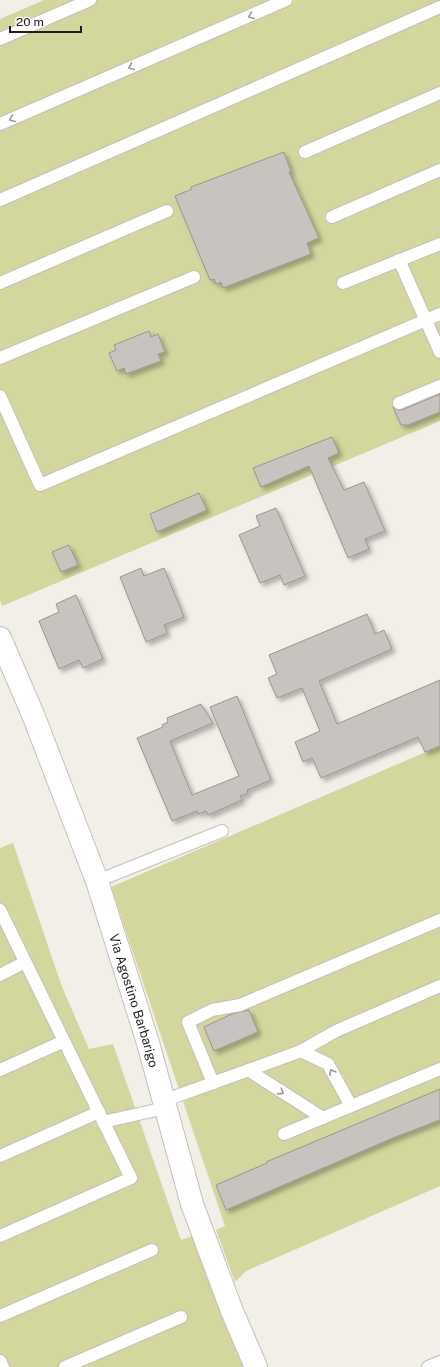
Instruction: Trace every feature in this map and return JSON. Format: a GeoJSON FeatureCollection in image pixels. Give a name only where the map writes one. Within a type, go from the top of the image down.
{"type":"FeatureCollection","features":[{"type":"Feature","properties":{"kind":"street","name":"Via Agostino Barbarigo"},"geometry":{"type":"LineString","coordinates":[[0,638],[34,716],[97,881],[126,971],[192,1204],[232,1311],[256,1367]]}},
{"type":"Feature","properties":{"kind":"lane"},"geometry":{"type":"LineString","coordinates":[[0,39],[90,0]]}},
{"type":"Feature","properties":{"kind":"lane"},"geometry":{"type":"LineString","coordinates":[[0,124],[286,0]]}},
{"type":"Feature","properties":{"kind":"lane"},"geometry":{"type":"LineString","coordinates":[[0,200],[440,7]]}},
{"type":"Feature","properties":{"kind":"lane"},"geometry":{"type":"LineString","coordinates":[[305,152],[440,93]]}},
{"type":"Feature","properties":{"kind":"lane"},"geometry":{"type":"LineString","coordinates":[[332,217],[440,170]]}},
{"type":"Feature","properties":{"kind":"lane"},"geometry":{"type":"LineString","coordinates":[[0,283],[167,211]]}},
{"type":"Feature","properties":{"kind":"lane"},"geometry":{"type":"LineString","coordinates":[[343,283],[440,244]]}},
{"type":"Feature","properties":{"kind":"lane"},"geometry":{"type":"LineString","coordinates":[[399,260],[440,352]]}},
{"type":"Feature","properties":{"kind":"lane"},"geometry":{"type":"LineString","coordinates":[[0,358],[194,277]]}},
{"type":"Feature","properties":{"kind":"lane"},"geometry":{"type":"LineString","coordinates":[[0,396],[40,485],[440,314]]}},
{"type":"Feature","properties":{"kind":"lane"},"geometry":{"type":"LineString","coordinates":[[399,403],[440,386]]}},
{"type":"Feature","properties":{"kind":"lane"},"geometry":{"type":"LineString","coordinates":[[97,881],[222,831]]}},
{"type":"Feature","properties":{"kind":"lane"},"geometry":{"type":"LineString","coordinates":[[0,910],[131,1178],[0,1236]]}},
{"type":"Feature","properties":{"kind":"lane"},"geometry":{"type":"LineString","coordinates":[[213,1083],[188,1022],[212,1010],[240,1005],[440,920]]}},
{"type":"Feature","properties":{"kind":"lane"},"geometry":{"type":"LineString","coordinates":[[0,975],[25,962]]}},
{"type":"Feature","properties":{"kind":"lane"},"geometry":{"type":"LineString","coordinates":[[0,1156],[101,1117],[164,1104],[213,1083],[301,1051],[336,1031],[440,986]]}},
{"type":"Feature","properties":{"kind":"lane"},"geometry":{"type":"LineString","coordinates":[[0,1070],[64,1041]]}},
{"type":"Feature","properties":{"kind":"lane"},"geometry":{"type":"LineString","coordinates":[[301,1051],[328,1064],[351,1106]]}},
{"type":"Feature","properties":{"kind":"lane"},"geometry":{"type":"LineString","coordinates":[[284,1134],[440,1069]]}},
{"type":"Feature","properties":{"kind":"lane"},"geometry":{"type":"LineString","coordinates":[[248,1070],[323,1118]]}},
{"type":"Feature","properties":{"kind":"lane"},"geometry":{"type":"LineString","coordinates":[[0,1316],[152,1250]]}},
{"type":"Feature","properties":{"kind":"lane"},"geometry":{"type":"LineString","coordinates":[[64,1367],[181,1317]]}},
{"type":"Feature","properties":{"kind":"lane"},"geometry":{"type":"LineString","coordinates":[[0,1361],[2,1367]]}},
{"type":"Feature","properties":{"kind":"lane"},"geometry":{"type":"LineString","coordinates":[[428,1367],[440,1362]]}},
{"type":"Feature","properties":{"kind":"green space"},"geometry":{"type":"Polygon","coordinates":[[[44,0],[440,0],[440,421],[2,606],[0,600],[0,19],[44,0]]]}},
{"type":"Feature","properties":{"kind":"green space"},"geometry":{"type":"Polygon","coordinates":[[[440,746],[440,1186],[246,1271],[235,1282],[216,1230],[225,1226],[111,887],[440,746]]]}},
{"type":"Feature","properties":{"kind":"green space"},"geometry":{"type":"Polygon","coordinates":[[[13,843],[62,987],[89,1049],[113,1044],[181,1240],[192,1236],[247,1367],[0,1367],[0,848],[13,843]]]}},
{"type":"Feature","properties":{"kind":"building"},"geometry":{"type":"Polygon","coordinates":[[[284,152],[291,172],[289,172],[319,238],[307,243],[311,254],[223,288],[221,282],[216,284],[214,279],[210,280],[175,196],[192,189],[191,187],[284,152]]]}},
{"type":"Feature","properties":{"kind":"building"},"geometry":{"type":"Polygon","coordinates":[[[149,331],[151,337],[158,334],[165,352],[158,354],[161,361],[126,374],[124,368],[117,371],[109,353],[116,350],[114,345],[149,331]]]}},
{"type":"Feature","properties":{"kind":"building"},"geometry":{"type":"Polygon","coordinates":[[[440,394],[440,412],[408,425],[401,425],[393,407],[398,410],[402,410],[440,394]]]}},
{"type":"Feature","properties":{"kind":"building"},"geometry":{"type":"Polygon","coordinates":[[[332,437],[339,453],[328,458],[344,490],[364,482],[385,531],[365,539],[369,549],[348,558],[309,466],[261,487],[253,468],[332,437]]]}},
{"type":"Feature","properties":{"kind":"building"},"geometry":{"type":"Polygon","coordinates":[[[199,493],[207,510],[157,532],[150,514],[199,493]]]}},
{"type":"Feature","properties":{"kind":"building"},"geometry":{"type":"Polygon","coordinates":[[[276,508],[305,576],[284,585],[280,575],[260,583],[239,535],[260,526],[256,516],[276,508]]]}},
{"type":"Feature","properties":{"kind":"building"},"geometry":{"type":"Polygon","coordinates":[[[69,545],[78,565],[61,572],[52,552],[69,545]]]}},
{"type":"Feature","properties":{"kind":"building"},"geometry":{"type":"Polygon","coordinates":[[[141,568],[144,576],[164,568],[184,617],[164,625],[167,633],[146,642],[120,577],[141,568]]]}},
{"type":"Feature","properties":{"kind":"building"},"geometry":{"type":"Polygon","coordinates":[[[76,595],[103,659],[83,668],[79,660],[59,669],[39,621],[59,612],[56,604],[76,595]]]}},
{"type":"Feature","properties":{"kind":"building"},"geometry":{"type":"Polygon","coordinates":[[[367,614],[375,634],[384,630],[392,649],[319,681],[337,724],[440,680],[440,746],[425,752],[418,737],[321,778],[312,758],[303,762],[295,742],[320,731],[302,688],[277,698],[268,678],[277,674],[269,655],[367,614]]]}},
{"type":"Feature","properties":{"kind":"building"},"geometry":{"type":"Polygon","coordinates":[[[237,696],[271,780],[247,790],[248,793],[240,796],[242,800],[208,815],[206,811],[198,814],[197,811],[172,821],[137,738],[163,727],[162,725],[168,722],[167,718],[201,704],[213,723],[170,741],[192,795],[239,776],[210,707],[237,696]]]}},
{"type":"Feature","properties":{"kind":"building"},"geometry":{"type":"Polygon","coordinates":[[[249,1010],[258,1032],[214,1051],[204,1027],[232,1014],[249,1010]]]}},
{"type":"Feature","properties":{"kind":"building"},"geometry":{"type":"Polygon","coordinates":[[[440,1089],[440,1120],[393,1138],[226,1210],[216,1185],[267,1163],[266,1162],[440,1089]]]}}]}
